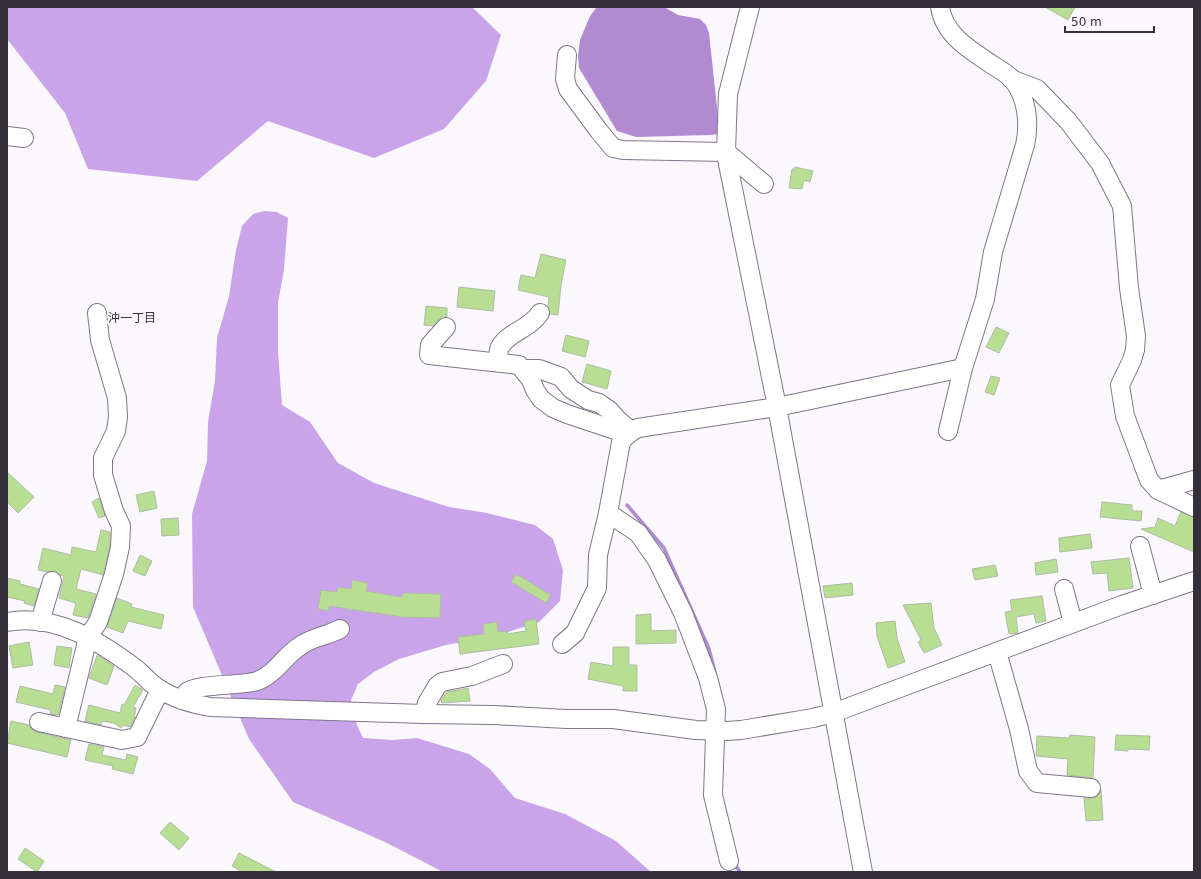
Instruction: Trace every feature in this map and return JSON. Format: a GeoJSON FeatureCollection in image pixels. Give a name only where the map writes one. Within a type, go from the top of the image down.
{"type":"FeatureCollection","features":[{"type":"Feature","properties":{"kind":"street"},"geometry":{"type":"LineString","coordinates":[[750,7],[728,94],[726,152],[777,407],[833,713],[864,872]]}},
{"type":"Feature","properties":{"kind":"street"},"geometry":{"type":"LineString","coordinates":[[940,7],[945,24],[958,40],[1011,79],[1037,89],[1068,120],[1100,162],[1122,206],[1129,288],[1136,336],[1135,350],[1132,360],[1120,385],[1125,416],[1149,480],[1158,490],[1194,507]]}},
{"type":"Feature","properties":{"kind":"street"},"geometry":{"type":"LineString","coordinates":[[567,55],[565,79],[568,89],[612,148],[623,150],[726,152],[764,184]]}},
{"type":"Feature","properties":{"kind":"street"},"geometry":{"type":"LineString","coordinates":[[948,431],[963,368],[985,299],[993,252],[1027,136],[1027,115],[1025,105],[1011,79]]}},
{"type":"Feature","properties":{"kind":"street"},"geometry":{"type":"LineString","coordinates":[[66,728],[88,637],[98,622],[114,574],[120,547],[121,526],[114,511],[104,475],[103,458],[116,431],[118,410],[117,398],[100,340],[97,313]]}},
{"type":"Feature","properties":{"kind":"street"},"geometry":{"type":"LineString","coordinates":[[498,362],[499,348],[504,341],[532,323],[540,313]]}},
{"type":"Feature","properties":{"kind":"street"},"geometry":{"type":"LineString","coordinates":[[446,327],[430,346],[429,356],[519,365],[531,380],[541,399],[553,408],[615,430],[628,433]]}},
{"type":"Feature","properties":{"kind":"street"},"geometry":{"type":"LineString","coordinates":[[562,644],[575,633],[597,588],[598,555],[608,513],[621,442],[628,433],[638,428],[777,407],[963,368]]}},
{"type":"Feature","properties":{"kind":"street"},"geometry":{"type":"LineString","coordinates":[[523,369],[539,369],[561,377],[571,389],[588,400],[599,403],[609,410],[628,433]]}},
{"type":"Feature","properties":{"kind":"street"},"geometry":{"type":"LineString","coordinates":[[1158,490],[1194,480]]}},
{"type":"Feature","properties":{"kind":"street"},"geometry":{"type":"LineString","coordinates":[[608,513],[638,533],[657,560],[683,613],[708,678],[716,709],[714,730],[713,795],[729,861]]}},
{"type":"Feature","properties":{"kind":"street"},"geometry":{"type":"LineString","coordinates":[[1140,546],[1153,595]]}},
{"type":"Feature","properties":{"kind":"street"},"geometry":{"type":"LineString","coordinates":[[40,622],[52,581]]}},
{"type":"Feature","properties":{"kind":"street"},"geometry":{"type":"LineString","coordinates":[[7,622],[45,622],[75,631],[104,646],[137,669],[160,690],[193,704],[210,707],[494,715],[566,719],[613,719],[696,730],[741,730],[813,718],[833,713],[1072,623],[1194,582]]}},
{"type":"Feature","properties":{"kind":"street"},"geometry":{"type":"LineString","coordinates":[[1064,589],[1072,623]]}},
{"type":"Feature","properties":{"kind":"street"},"geometry":{"type":"LineString","coordinates":[[182,700],[186,692],[195,688],[242,684],[257,681],[274,671],[299,646],[310,640],[340,629]]}},
{"type":"Feature","properties":{"kind":"street"},"geometry":{"type":"LineString","coordinates":[[996,652],[1019,729],[1028,771],[1037,783],[1091,788]]}},
{"type":"Feature","properties":{"kind":"street"},"geometry":{"type":"LineString","coordinates":[[424,714],[437,686],[442,682],[472,676],[503,664]]}},
{"type":"Feature","properties":{"kind":"street"},"geometry":{"type":"LineString","coordinates":[[39,722],[122,740],[137,737],[160,690]]}},
{"type":"Feature","properties":{"kind":"shaded area"},"geometry":{"type":"Polygon","coordinates":[[[7,7],[472,7],[501,35],[486,81],[444,129],[374,158],[268,121],[197,181],[88,169],[65,113],[7,39],[7,7]]]}},
{"type":"Feature","properties":{"kind":"shaded area"},"geometry":{"type":"Polygon","coordinates":[[[597,7],[664,7],[678,15],[700,19],[706,25],[709,33],[719,126],[718,134],[636,137],[617,131],[579,68],[578,56],[580,40],[590,16],[597,7]]]}},
{"type":"Feature","properties":{"kind":"shaded area"},"geometry":{"type":"Polygon","coordinates":[[[264,211],[277,212],[288,218],[284,270],[278,302],[278,352],[282,405],[310,422],[338,463],[374,483],[449,507],[487,513],[535,525],[553,539],[563,570],[560,601],[539,622],[496,636],[446,645],[399,659],[374,672],[358,684],[351,700],[357,725],[363,738],[393,740],[417,738],[469,754],[490,769],[515,798],[565,814],[616,841],[651,872],[443,872],[385,842],[293,802],[249,739],[193,607],[192,514],[207,461],[208,422],[215,381],[217,338],[229,296],[236,250],[242,226],[253,214],[264,211]]]}},
{"type":"Feature","properties":{"kind":"building"},"geometry":{"type":"Polygon","coordinates":[[[1045,7],[1075,7],[1068,20],[1045,7]]]}},
{"type":"Feature","properties":{"kind":"building"},"geometry":{"type":"Polygon","coordinates":[[[795,167],[813,171],[810,182],[804,180],[802,189],[789,188],[792,169],[795,169],[795,167]]]}},
{"type":"Feature","properties":{"kind":"building"},"geometry":{"type":"Polygon","coordinates":[[[541,254],[566,260],[561,285],[558,315],[550,314],[548,307],[549,297],[518,290],[521,275],[535,278],[541,254]]]}},
{"type":"Feature","properties":{"kind":"building"},"geometry":{"type":"Polygon","coordinates":[[[459,287],[495,291],[493,311],[457,307],[459,287]]]}},
{"type":"Feature","properties":{"kind":"building"},"geometry":{"type":"Polygon","coordinates":[[[426,306],[447,308],[447,317],[442,317],[433,326],[424,325],[426,306]]]}},
{"type":"Feature","properties":{"kind":"building"},"geometry":{"type":"Polygon","coordinates":[[[996,327],[1009,333],[999,353],[986,347],[996,327]]]}},
{"type":"Feature","properties":{"kind":"building"},"geometry":{"type":"Polygon","coordinates":[[[566,335],[589,341],[585,357],[562,351],[566,335]]]}},
{"type":"Feature","properties":{"kind":"building"},"geometry":{"type":"Polygon","coordinates":[[[587,364],[611,371],[607,389],[582,382],[587,364]]]}},
{"type":"Feature","properties":{"kind":"building"},"geometry":{"type":"Polygon","coordinates":[[[991,376],[1000,378],[994,395],[985,392],[991,376]]]}},
{"type":"Feature","properties":{"kind":"building"},"geometry":{"type":"Polygon","coordinates":[[[7,472],[34,497],[18,513],[7,502],[7,472]]]}},
{"type":"Feature","properties":{"kind":"building"},"geometry":{"type":"Polygon","coordinates":[[[154,491],[157,508],[140,512],[136,495],[154,491]]]}},
{"type":"Feature","properties":{"kind":"building"},"geometry":{"type":"Polygon","coordinates":[[[99,498],[105,516],[99,518],[92,502],[99,498]]]}},
{"type":"Feature","properties":{"kind":"building"},"geometry":{"type":"Polygon","coordinates":[[[1102,502],[1132,505],[1132,511],[1142,511],[1141,521],[1100,517],[1102,502]]]}},
{"type":"Feature","properties":{"kind":"building"},"geometry":{"type":"Polygon","coordinates":[[[1181,512],[1194,517],[1194,552],[1141,529],[1155,527],[1158,518],[1175,526],[1181,512]]]}},
{"type":"Feature","properties":{"kind":"building"},"geometry":{"type":"Polygon","coordinates":[[[178,518],[179,535],[162,536],[161,519],[178,518]]]}},
{"type":"Feature","properties":{"kind":"building"},"geometry":{"type":"Polygon","coordinates":[[[101,530],[110,532],[110,546],[103,575],[81,569],[76,589],[96,594],[88,618],[73,615],[76,603],[59,598],[64,576],[55,571],[47,572],[38,570],[43,548],[71,555],[72,547],[96,552],[101,530]]]}},
{"type":"Feature","properties":{"kind":"building"},"geometry":{"type":"Polygon","coordinates":[[[1090,534],[1092,548],[1060,552],[1059,538],[1090,534]]]}},
{"type":"Feature","properties":{"kind":"building"},"geometry":{"type":"Polygon","coordinates":[[[140,555],[152,561],[145,576],[133,571],[140,555]]]}},
{"type":"Feature","properties":{"kind":"building"},"geometry":{"type":"Polygon","coordinates":[[[1129,558],[1133,588],[1109,591],[1107,573],[1093,574],[1091,562],[1129,558]]]}},
{"type":"Feature","properties":{"kind":"building"},"geometry":{"type":"Polygon","coordinates":[[[1056,559],[1058,572],[1036,575],[1035,563],[1056,559]]]}},
{"type":"Feature","properties":{"kind":"building"},"geometry":{"type":"Polygon","coordinates":[[[995,565],[998,576],[975,580],[972,569],[995,565]]]}},
{"type":"Feature","properties":{"kind":"building"},"geometry":{"type":"Polygon","coordinates":[[[516,574],[551,595],[546,603],[511,582],[516,574]]]}},
{"type":"Feature","properties":{"kind":"building"},"geometry":{"type":"Polygon","coordinates":[[[7,578],[20,581],[20,584],[39,589],[34,606],[24,603],[25,601],[7,597],[7,578]]]}},
{"type":"Feature","properties":{"kind":"building"},"geometry":{"type":"Polygon","coordinates":[[[352,580],[368,583],[366,591],[402,597],[403,593],[441,594],[440,618],[402,617],[329,606],[329,611],[318,609],[321,590],[337,592],[338,587],[351,589],[352,580]]]}},
{"type":"Feature","properties":{"kind":"building"},"geometry":{"type":"Polygon","coordinates":[[[852,583],[853,595],[825,598],[823,586],[852,583]]]}},
{"type":"Feature","properties":{"kind":"building"},"geometry":{"type":"Polygon","coordinates":[[[1042,596],[1046,621],[1036,623],[1034,614],[1016,617],[1018,633],[1009,634],[1005,612],[1012,611],[1010,600],[1042,596]]]}},
{"type":"Feature","properties":{"kind":"building"},"geometry":{"type":"Polygon","coordinates":[[[117,598],[132,604],[131,607],[164,615],[161,629],[128,621],[123,633],[107,627],[117,598]]]}},
{"type":"Feature","properties":{"kind":"building"},"geometry":{"type":"Polygon","coordinates":[[[931,603],[934,628],[942,645],[924,653],[918,642],[921,640],[903,605],[931,603]]]}},
{"type":"Feature","properties":{"kind":"building"},"geometry":{"type":"Polygon","coordinates":[[[651,614],[651,631],[676,630],[676,643],[636,644],[636,615],[651,614]]]}},
{"type":"Feature","properties":{"kind":"building"},"geometry":{"type":"Polygon","coordinates":[[[536,619],[539,644],[460,654],[458,637],[484,634],[483,624],[497,622],[498,632],[507,631],[507,634],[526,631],[524,621],[536,619]]]}},
{"type":"Feature","properties":{"kind":"building"},"geometry":{"type":"Polygon","coordinates":[[[895,621],[897,638],[905,662],[888,668],[877,636],[876,623],[895,621]]]}},
{"type":"Feature","properties":{"kind":"building"},"geometry":{"type":"Polygon","coordinates":[[[29,642],[33,665],[13,668],[9,646],[29,642]]]}},
{"type":"Feature","properties":{"kind":"building"},"geometry":{"type":"Polygon","coordinates":[[[57,646],[72,648],[69,668],[54,665],[57,646]]]}},
{"type":"Feature","properties":{"kind":"building"},"geometry":{"type":"Polygon","coordinates":[[[613,647],[629,647],[629,665],[637,665],[637,691],[623,691],[623,686],[588,679],[591,662],[613,666],[613,647]]]}},
{"type":"Feature","properties":{"kind":"building"},"geometry":{"type":"Polygon","coordinates":[[[97,655],[114,666],[107,685],[89,678],[97,655]]]}},
{"type":"Feature","properties":{"kind":"building"},"geometry":{"type":"Polygon","coordinates":[[[55,685],[65,687],[58,715],[50,714],[51,710],[16,702],[20,686],[53,694],[55,685]]]}},
{"type":"Feature","properties":{"kind":"building"},"geometry":{"type":"Polygon","coordinates":[[[135,685],[143,690],[133,707],[136,708],[134,719],[130,727],[123,725],[121,728],[114,723],[102,721],[101,725],[85,721],[89,705],[120,713],[122,704],[124,705],[135,685]]]}},
{"type":"Feature","properties":{"kind":"building"},"geometry":{"type":"Polygon","coordinates":[[[468,688],[470,701],[442,703],[441,700],[447,692],[468,688]]]}},
{"type":"Feature","properties":{"kind":"building"},"geometry":{"type":"Polygon","coordinates":[[[11,721],[29,725],[32,730],[37,732],[71,740],[67,757],[7,743],[11,721]]]}},
{"type":"Feature","properties":{"kind":"building"},"geometry":{"type":"Polygon","coordinates":[[[1070,735],[1095,737],[1093,778],[1067,775],[1068,759],[1036,756],[1037,736],[1069,738],[1070,735]]]}},
{"type":"Feature","properties":{"kind":"building"},"geometry":{"type":"Polygon","coordinates":[[[1116,735],[1150,736],[1149,750],[1115,750],[1116,735]]]}},
{"type":"Feature","properties":{"kind":"building"},"geometry":{"type":"Polygon","coordinates":[[[89,744],[104,747],[102,755],[126,760],[127,754],[138,757],[133,774],[112,769],[113,766],[85,760],[89,744]]]}},
{"type":"Feature","properties":{"kind":"building"},"geometry":{"type":"Polygon","coordinates":[[[1101,790],[1103,820],[1086,821],[1084,798],[1095,798],[1101,790]]]}},
{"type":"Feature","properties":{"kind":"building"},"geometry":{"type":"Polygon","coordinates":[[[170,822],[189,838],[179,850],[160,833],[170,822]]]}},
{"type":"Feature","properties":{"kind":"building"},"geometry":{"type":"Polygon","coordinates":[[[25,848],[44,861],[37,872],[18,859],[25,848]]]}},
{"type":"Feature","properties":{"kind":"building"},"geometry":{"type":"Polygon","coordinates":[[[239,853],[276,872],[242,872],[232,866],[239,853]]]}},
{"type":"Feature","properties":{"kind":"waterway"},"geometry":{"type":"LineString","coordinates":[[627,505],[664,548],[709,649],[720,692]]}},
{"type":"Feature","properties":{"kind":"waterway"},"geometry":{"type":"LineString","coordinates":[[734,863],[740,872]]}},
{"type":"Feature","properties":{"kind":"district","name":"沖一丁目"},"geometry":{"type":"Point","coordinates":[132,318]}}]}
